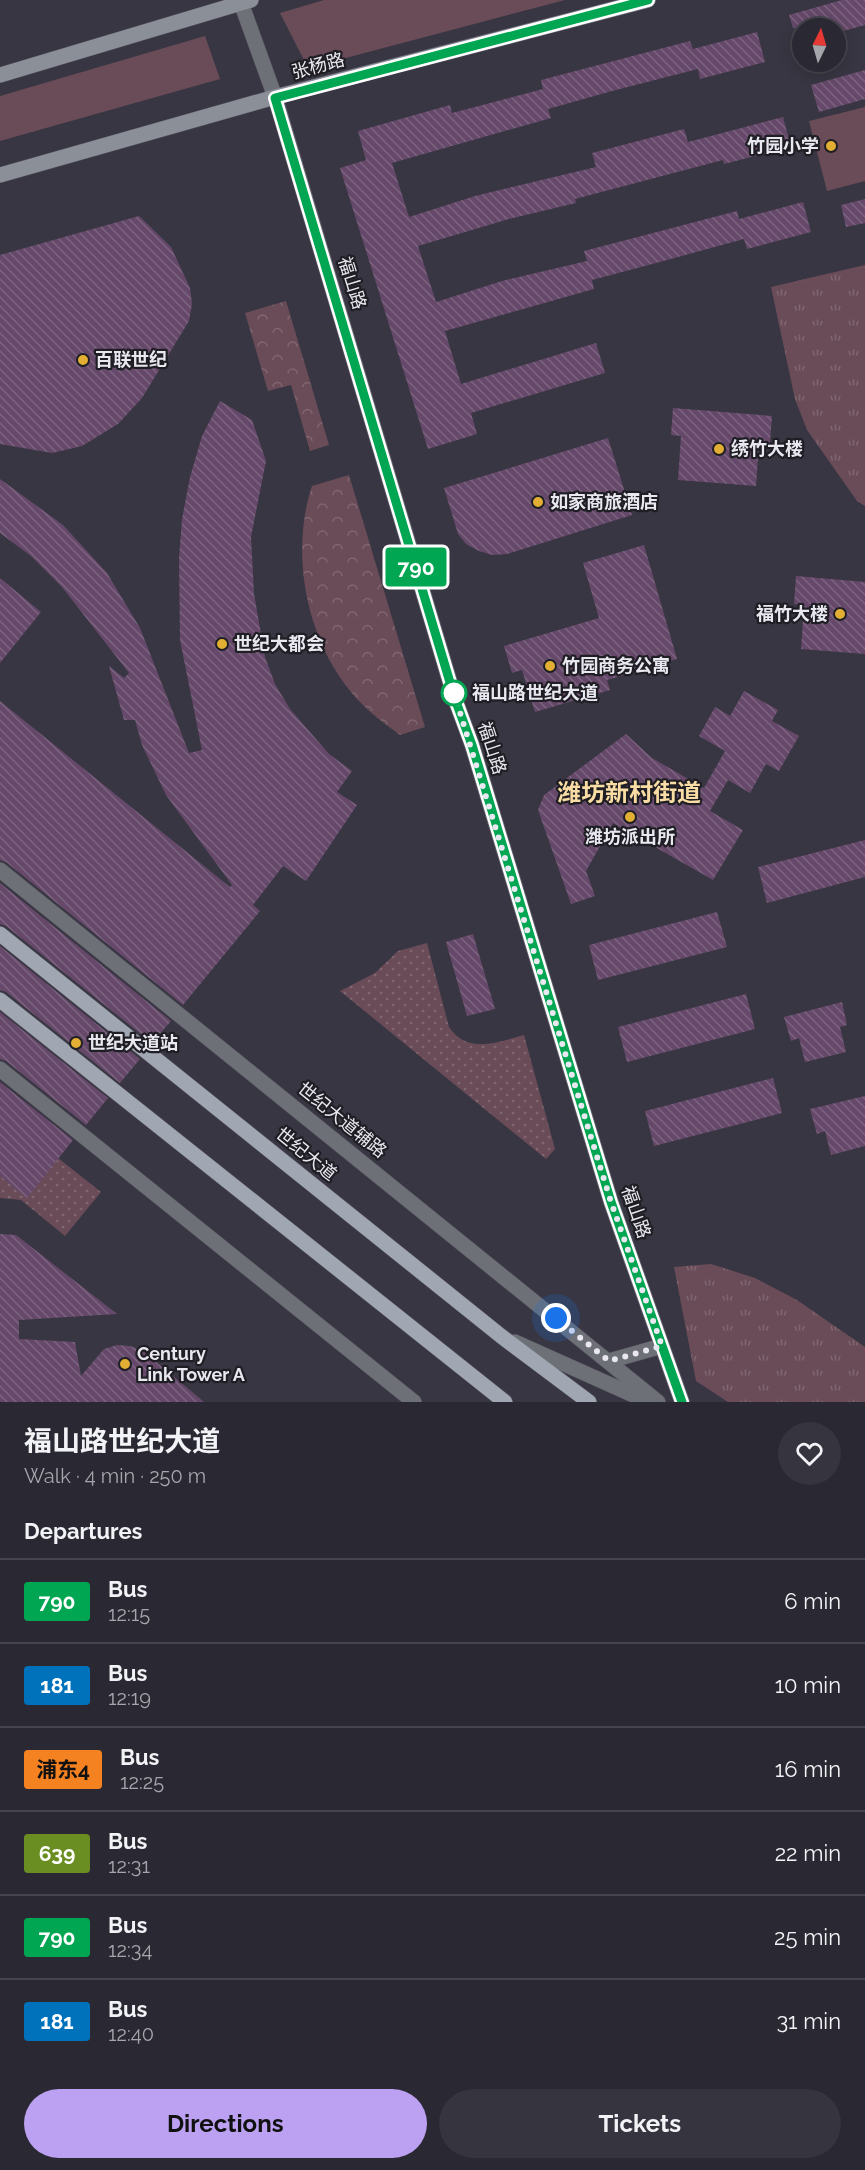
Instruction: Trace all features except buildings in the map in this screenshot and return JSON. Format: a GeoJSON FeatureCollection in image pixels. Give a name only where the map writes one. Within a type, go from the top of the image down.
{"type":"FeatureCollection","features":[{"type":"Feature","properties":{"kind":"main road","name":"张杨路"},"geometry":{"type":"LineString","coordinates":[[0,175],[275,98],[648,0]]}},
{"type":"Feature","properties":{"kind":"main road"},"geometry":{"type":"LineString","coordinates":[[0,75],[244,1]]}},
{"type":"Feature","properties":{"kind":"main road","name":"世纪大道"},"geometry":{"type":"LineString","coordinates":[[0,934],[501,1336],[589,1402]]}},
{"type":"Feature","properties":{"kind":"main road"},"geometry":{"type":"LineString","coordinates":[[0,1000],[505,1402]]}},
{"type":"Feature","properties":{"kind":"street","name":"福山路"},"geometry":{"type":"LineString","coordinates":[[244,1],[455,699],[472,745],[611,1202],[682,1402]]}},
{"type":"Feature","properties":{"kind":"street","name":"世纪大道辅路"},"geometry":{"type":"LineString","coordinates":[[0,870],[658,1402]]}},
{"type":"Feature","properties":{"kind":"street"},"geometry":{"type":"LineString","coordinates":[[0,1069],[414,1402]]}},
{"type":"Feature","properties":{"kind":"street"},"geometry":{"type":"LineString","coordinates":[[501,1336],[650,1402]]}},
{"type":"Feature","properties":{"kind":"street"},"geometry":{"type":"LineString","coordinates":[[609,1361],[662,1346]]}},
{"type":"Feature","properties":{"kind":"green space"},"geometry":{"type":"Polygon","coordinates":[[[324,0],[565,0],[308,68],[280,13],[324,0]]]}},
{"type":"Feature","properties":{"kind":"green space"},"geometry":{"type":"Polygon","coordinates":[[[205,36],[220,79],[0,141],[0,96],[205,36]]]}},
{"type":"Feature","properties":{"kind":"green space"},"geometry":{"type":"Polygon","coordinates":[[[865,107],[865,181],[827,191],[809,121],[865,107]]]}},
{"type":"Feature","properties":{"kind":"green space"},"geometry":{"type":"Polygon","coordinates":[[[865,265],[865,506],[857,501],[807,430],[795,399],[771,287],[865,265]]]}},
{"type":"Feature","properties":{"kind":"green space"},"geometry":{"type":"Polygon","coordinates":[[[286,301],[329,445],[310,451],[291,385],[268,391],[245,313],[286,301]]]}},
{"type":"Feature","properties":{"kind":"green space"},"geometry":{"type":"Polygon","coordinates":[[[349,475],[425,727],[400,735],[362,704],[340,677],[326,653],[307,598],[302,541],[305,513],[312,486],[349,475]]]}},
{"type":"Feature","properties":{"kind":"green space"},"geometry":{"type":"Polygon","coordinates":[[[427,943],[449,1027],[457,1036],[474,1044],[484,1044],[524,1035],[555,1149],[546,1159],[340,991],[375,973],[398,951],[427,943]]]}},
{"type":"Feature","properties":{"kind":"green space"},"geometry":{"type":"Polygon","coordinates":[[[0,1112],[101,1192],[65,1236],[21,1200],[0,1198],[0,1112]]]}},
{"type":"Feature","properties":{"kind":"green space"},"geometry":{"type":"Polygon","coordinates":[[[711,1264],[755,1278],[797,1300],[865,1347],[865,1402],[728,1402],[696,1381],[674,1267],[711,1264]]]}},
{"type":"Feature","properties":{"kind":"bus line","name":"790"},"geometry":{"type":"LineString","coordinates":[[648,0],[275,98],[455,699],[472,745],[611,1202],[682,1402]]}},
{"type":"Feature","properties":{"kind":"place","name":"竹园小学"},"geometry":{"type":"Point","coordinates":[831,146]}},
{"type":"Feature","properties":{"kind":"place","name":"百联世纪"},"geometry":{"type":"Point","coordinates":[83,360]}},
{"type":"Feature","properties":{"kind":"place","name":"绣竹大楼"},"geometry":{"type":"Point","coordinates":[719,449]}},
{"type":"Feature","properties":{"kind":"place","name":"如家商旅酒店"},"geometry":{"type":"Point","coordinates":[538,502]}},
{"type":"Feature","properties":{"kind":"place","name":"福竹大楼"},"geometry":{"type":"Point","coordinates":[840,614]}},
{"type":"Feature","properties":{"kind":"place","name":"世纪大都会"},"geometry":{"type":"Point","coordinates":[222,644]}},
{"type":"Feature","properties":{"kind":"place","name":"竹园商务公寓"},"geometry":{"type":"Point","coordinates":[550,666]}},
{"type":"Feature","properties":{"kind":"place","name":"福山路世纪大道"},"geometry":{"type":"Point","coordinates":[454,693]}},
{"type":"Feature","properties":{"kind":"place","name":"潍坊派出所"},"geometry":{"type":"Point","coordinates":[630,817]}},
{"type":"Feature","properties":{"kind":"place","name":"世纪大道站"},"geometry":{"type":"Point","coordinates":[76,1043]}},
{"type":"Feature","properties":{"kind":"place","name":"Century Link Tower A"},"geometry":{"type":"Point","coordinates":[125,1364]}},
{"type":"Feature","properties":{"kind":"district","name":"潍坊新村街道"},"geometry":{"type":"Point","coordinates":[629,793]}},
{"type":"Feature","properties":{"kind":"route"},"geometry":{"type":"LineString","coordinates":[[454,693],[478,764],[611,1202],[662,1346],[609,1361],[556,1318]]}}]}
